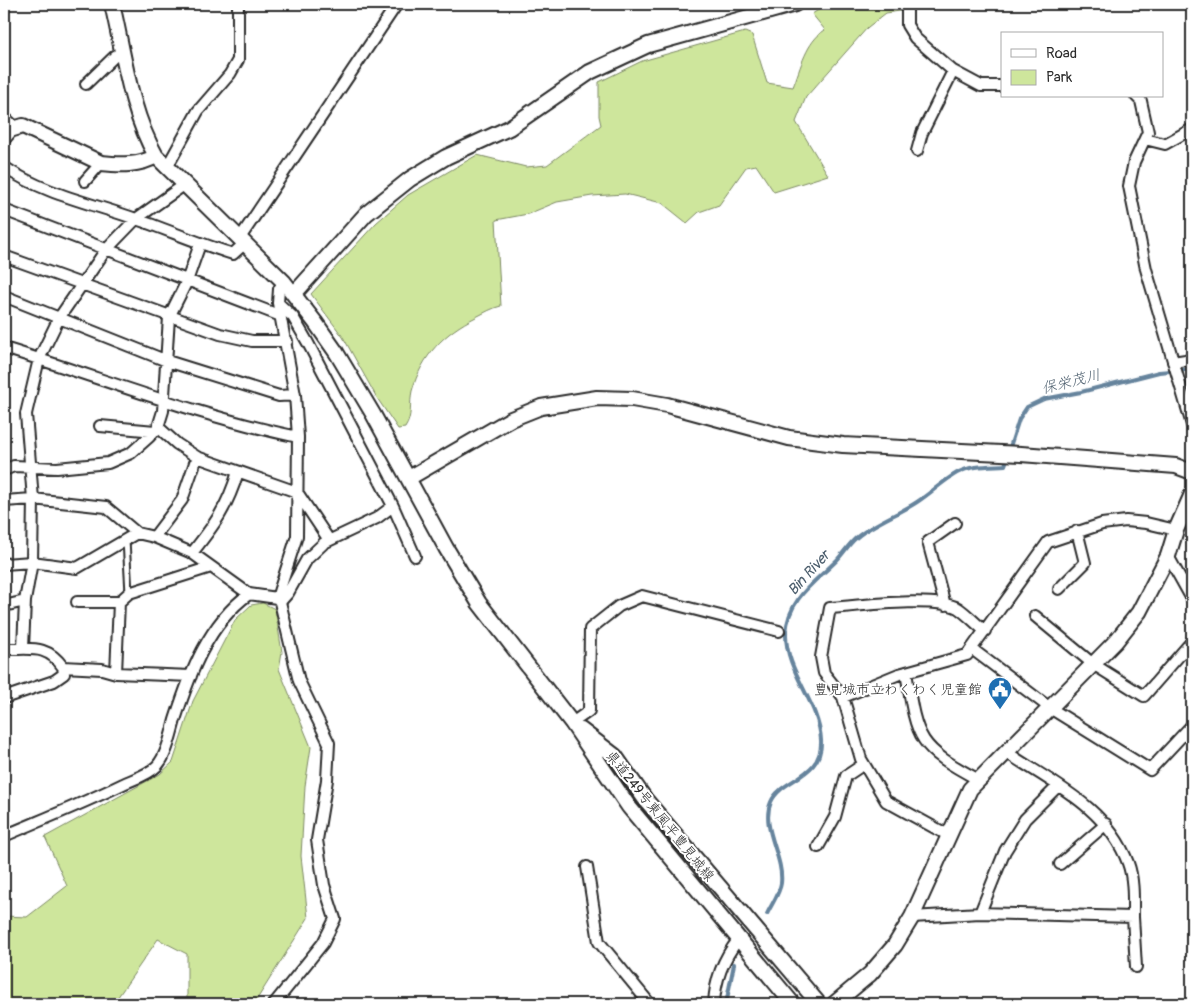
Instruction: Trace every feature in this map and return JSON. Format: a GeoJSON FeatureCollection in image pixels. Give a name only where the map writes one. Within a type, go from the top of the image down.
{"type":"FeatureCollection","features":[{"type":"Feature","properties":{"kind":"street"},"geometry":{"type":"LineString","coordinates":[[112,4],[140,120],[156,156],[243,240],[294,294],[336,352],[479,603],[572,723],[589,712],[590,629],[619,606],[642,596],[779,631]]}},
{"type":"Feature","properties":{"kind":"street"},"geometry":{"type":"LineString","coordinates":[[167,167],[198,111],[230,74],[238,60],[238,4]]}},
{"type":"Feature","properties":{"kind":"street"},"geometry":{"type":"LineString","coordinates":[[4,167],[18,176],[52,192],[136,219],[200,244],[233,254],[397,4]]}},
{"type":"Feature","properties":{"kind":"street"},"geometry":{"type":"LineString","coordinates":[[294,294],[366,214],[410,179],[446,157],[508,128],[590,72],[648,45],[795,4]]}},
{"type":"Feature","properties":{"kind":"street"},"geometry":{"type":"LineString","coordinates":[[908,4],[907,25],[915,38],[953,71],[981,86],[1001,86]]}},
{"type":"Feature","properties":{"kind":"street"},"geometry":{"type":"LineString","coordinates":[[86,84],[115,56],[123,52]]}},
{"type":"Feature","properties":{"kind":"street"},"geometry":{"type":"LineString","coordinates":[[917,151],[922,133],[953,71]]}},
{"type":"Feature","properties":{"kind":"street"},"geometry":{"type":"LineString","coordinates":[[1138,98],[1141,101],[1147,119],[1148,132],[1134,162],[1130,186],[1146,269],[1192,425]]}},
{"type":"Feature","properties":{"kind":"street"},"geometry":{"type":"LineString","coordinates":[[4,117],[8,130],[23,126],[101,163],[128,164],[148,161],[156,156]]}},
{"type":"Feature","properties":{"kind":"street"},"geometry":{"type":"LineString","coordinates":[[1145,139],[1165,144],[1192,129]]}},
{"type":"Feature","properties":{"kind":"street"},"geometry":{"type":"LineString","coordinates":[[85,181],[101,163]]}},
{"type":"Feature","properties":{"kind":"street"},"geometry":{"type":"LineString","coordinates":[[22,648],[25,601],[32,562],[33,499],[26,414],[39,358],[59,318],[105,251],[136,219],[184,185]]}},
{"type":"Feature","properties":{"kind":"street"},"geometry":{"type":"LineString","coordinates":[[4,210],[105,251],[281,316]]}},
{"type":"Feature","properties":{"kind":"street"},"geometry":{"type":"LineString","coordinates":[[4,470],[14,466],[31,465],[57,468],[108,463],[131,453],[156,429],[164,403],[169,317],[187,281],[200,244]]}},
{"type":"Feature","properties":{"kind":"street"},"geometry":{"type":"LineString","coordinates":[[4,256],[220,334],[252,341],[287,341]]}},
{"type":"Feature","properties":{"kind":"street"},"geometry":{"type":"LineString","coordinates":[[274,1004],[323,943],[335,918],[324,885],[317,840],[327,780],[329,743],[300,682],[279,600],[297,536],[298,437],[295,396],[287,341],[278,303],[279,289],[284,282]]}},
{"type":"Feature","properties":{"kind":"street"},"geometry":{"type":"LineString","coordinates":[[4,296],[167,361],[279,396],[295,396]]}},
{"type":"Feature","properties":{"kind":"street"},"geometry":{"type":"LineString","coordinates":[[278,303],[293,317],[308,342],[393,506],[416,556]]}},
{"type":"Feature","properties":{"kind":"street"},"geometry":{"type":"LineString","coordinates":[[4,348],[39,358],[164,403],[251,428],[298,437]]}},
{"type":"Feature","properties":{"kind":"street"},"geometry":{"type":"LineString","coordinates":[[1174,362],[1192,360]]}},
{"type":"Feature","properties":{"kind":"street"},"geometry":{"type":"LineString","coordinates":[[409,478],[511,418],[542,407],[597,398],[667,405],[789,438],[843,445],[1000,452],[1176,466],[1192,472]]}},
{"type":"Feature","properties":{"kind":"street"},"geometry":{"type":"LineString","coordinates":[[100,426],[156,429],[197,457],[297,492],[329,540]]}},
{"type":"Feature","properties":{"kind":"street"},"geometry":{"type":"LineString","coordinates":[[154,537],[182,500],[197,457]]}},
{"type":"Feature","properties":{"kind":"street"},"geometry":{"type":"LineString","coordinates":[[192,553],[220,518],[238,472]]}},
{"type":"Feature","properties":{"kind":"street"},"geometry":{"type":"LineString","coordinates":[[834,1004],[870,974],[895,945],[912,917],[970,789],[1093,664],[1140,612],[1168,556],[1176,530],[1192,494]]}},
{"type":"Feature","properties":{"kind":"street"},"geometry":{"type":"LineString","coordinates":[[4,501],[33,499],[106,507],[137,533],[154,537],[192,553],[249,594],[279,600],[288,593],[307,558],[329,540],[377,518],[393,506]]}},
{"type":"Feature","properties":{"kind":"street"},"geometry":{"type":"LineString","coordinates":[[842,698],[906,672],[967,655],[1048,542],[1102,524],[1126,521],[1146,523],[1176,530]]}},
{"type":"Feature","properties":{"kind":"street"},"geometry":{"type":"LineString","coordinates":[[945,605],[928,542],[955,524]]}},
{"type":"Feature","properties":{"kind":"street"},"geometry":{"type":"LineString","coordinates":[[1059,589],[1085,563],[1077,531]]}},
{"type":"Feature","properties":{"kind":"street"},"geometry":{"type":"LineString","coordinates":[[4,564],[32,562],[77,568],[137,533]]}},
{"type":"Feature","properties":{"kind":"street"},"geometry":{"type":"LineString","coordinates":[[1168,556],[1192,599]]}},
{"type":"Feature","properties":{"kind":"street"},"geometry":{"type":"LineString","coordinates":[[77,602],[119,602],[129,593],[211,567]]}},
{"type":"Feature","properties":{"kind":"street"},"geometry":{"type":"LineString","coordinates":[[4,836],[107,792],[149,772],[158,765],[166,749],[191,676],[214,627],[233,605],[249,594]]}},
{"type":"Feature","properties":{"kind":"street"},"geometry":{"type":"LineString","coordinates":[[4,606],[25,601]]}},
{"type":"Feature","properties":{"kind":"street"},"geometry":{"type":"LineString","coordinates":[[116,673],[119,602]]}},
{"type":"Feature","properties":{"kind":"street"},"geometry":{"type":"LineString","coordinates":[[948,835],[886,801],[864,764],[842,698],[824,673],[821,657],[830,608],[915,603],[945,605],[957,608],[985,631]]}},
{"type":"Feature","properties":{"kind":"street"},"geometry":{"type":"LineString","coordinates":[[1034,616],[1093,664],[1144,696],[1192,641]]}},
{"type":"Feature","properties":{"kind":"street"},"geometry":{"type":"LineString","coordinates":[[4,649],[22,648],[51,652],[63,666],[64,674],[54,681],[4,698]]}},
{"type":"Feature","properties":{"kind":"street"},"geometry":{"type":"LineString","coordinates":[[972,649],[1050,708],[1150,770],[1192,725]]}},
{"type":"Feature","properties":{"kind":"street"},"geometry":{"type":"LineString","coordinates":[[63,666],[102,668],[116,673],[191,676]]}},
{"type":"Feature","properties":{"kind":"street"},"geometry":{"type":"LineString","coordinates":[[906,672],[913,715],[928,748],[942,760],[978,780]]}},
{"type":"Feature","properties":{"kind":"street","name":"県道249号東風平豊見城線"},"geometry":{"type":"LineString","coordinates":[[572,723],[628,806],[793,1004]]}},
{"type":"Feature","properties":{"kind":"street","name":"県道249号東風平豊見城線"},"geometry":{"type":"LineString","coordinates":[[572,723],[615,756],[645,799],[819,1004]]}},
{"type":"Feature","properties":{"kind":"street"},"geometry":{"type":"LineString","coordinates":[[1006,752],[1083,802],[1106,824],[1128,864],[1134,917],[1136,967]]}},
{"type":"Feature","properties":{"kind":"street"},"geometry":{"type":"LineString","coordinates":[[818,847],[835,816],[846,776],[864,764]]}},
{"type":"Feature","properties":{"kind":"street"},"geometry":{"type":"LineString","coordinates":[[980,912],[1005,851],[1025,819],[1058,786]]}},
{"type":"Feature","properties":{"kind":"street"},"geometry":{"type":"LineString","coordinates":[[1060,864],[1106,824]]}},
{"type":"Feature","properties":{"kind":"street"},"geometry":{"type":"LineString","coordinates":[[587,867],[600,942],[650,1004]]}},
{"type":"Feature","properties":{"kind":"street"},"geometry":{"type":"LineString","coordinates":[[912,917],[980,912],[1134,917]]}},
{"type":"Feature","properties":{"kind":"street"},"geometry":{"type":"LineString","coordinates":[[714,1004],[714,991],[724,958],[738,940]]}},
{"type":"Feature","properties":{"kind":"lane"},"geometry":{"type":"LineString","coordinates":[[126,540],[129,593]]}},
{"type":"Feature","properties":{"kind":"green space"},"geometry":{"type":"Polygon","coordinates":[[[828,4],[901,4],[900,11],[886,13],[868,27],[806,97],[796,122],[828,175],[774,192],[756,165],[746,167],[719,205],[699,212],[687,223],[662,203],[625,194],[592,196],[557,202],[528,214],[496,220],[501,306],[464,323],[436,346],[416,378],[411,396],[410,414],[405,428],[398,429],[377,398],[343,337],[311,294],[376,223],[408,195],[477,155],[526,167],[547,165],[601,125],[599,116],[599,82],[642,61],[745,32],[752,35],[767,83],[793,87],[809,48],[818,35],[825,30],[812,14],[828,4]]]}},
{"type":"Feature","properties":{"kind":"green space"},"geometry":{"type":"Polygon","coordinates":[[[263,603],[275,609],[282,652],[279,669],[311,747],[305,786],[301,856],[308,918],[254,1004],[190,1004],[187,1001],[187,954],[158,939],[113,1004],[4,1004],[4,916],[27,917],[67,886],[45,837],[160,774],[173,762],[193,701],[235,620],[251,605],[263,603]]]}},
{"type":"Feature","properties":{"kind":"waterway","name":"保栄茂川"},"geometry":{"type":"LineString","coordinates":[[1009,450],[1019,419],[1027,407],[1044,399],[1081,392],[1159,372],[1192,369]]}},
{"type":"Feature","properties":{"kind":"waterway","name":"Bin River"},"geometry":{"type":"LineString","coordinates":[[767,914],[781,883],[779,862],[768,821],[771,802],[783,788],[809,770],[820,753],[821,740],[815,713],[796,674],[787,647],[786,633],[792,610],[811,584],[862,533],[917,502],[962,470],[974,467],[1005,465],[1008,457]]}},
{"type":"Feature","properties":{"kind":"waterway","name":"Bin River"},"geometry":{"type":"LineString","coordinates":[[726,1004],[734,964]]}},
{"type":"Feature","properties":{"kind":"place","name":"豊見城市立わくわく児童館"},"geometry":{"type":"Point","coordinates":[1000,710]}}]}
